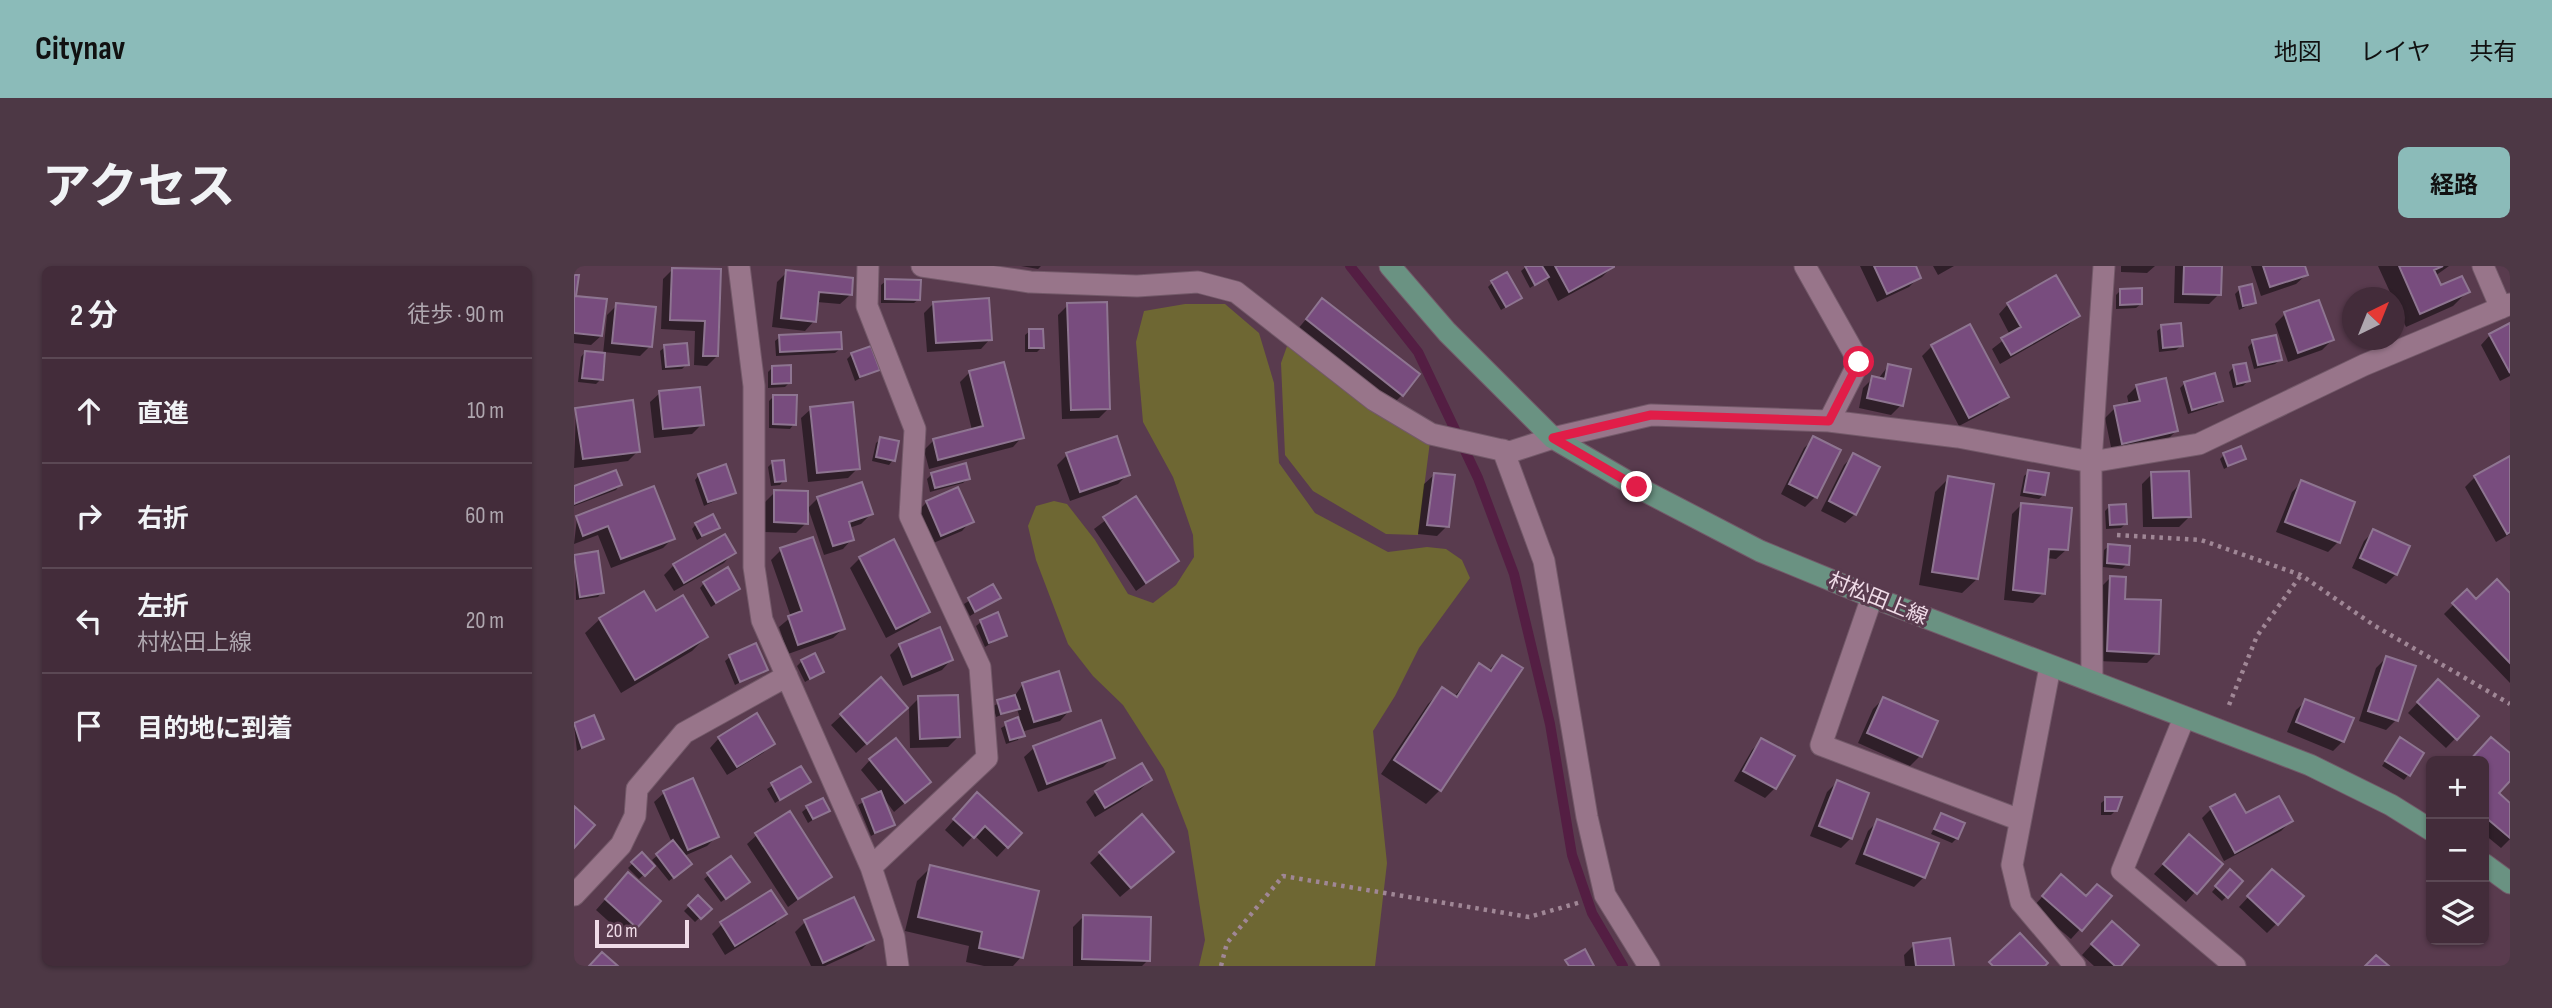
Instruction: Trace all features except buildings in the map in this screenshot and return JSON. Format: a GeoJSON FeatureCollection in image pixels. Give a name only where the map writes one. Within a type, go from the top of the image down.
{"type":"FeatureCollection","features":[{"type":"Feature","properties":{"kind":"main road","name":"村松田上線"},"geometry":{"type":"LineString","coordinates":[[1390,266],[1447,332],[1553,438],[1760,551],[2050,667],[2092,680],[2310,765],[2391,805],[2426,827]]}},
{"type":"Feature","properties":{"kind":"main road"},"geometry":{"type":"LineString","coordinates":[[2489,868],[2510,883]]}},
{"type":"Feature","properties":{"kind":"street"},"geometry":{"type":"LineString","coordinates":[[739,266],[754,386],[754,567],[762,620],[871,867],[894,937],[898,966]]}},
{"type":"Feature","properties":{"kind":"street"},"geometry":{"type":"LineString","coordinates":[[868,266],[867,306],[915,429],[910,516],[980,667],[987,758],[871,867]]}},
{"type":"Feature","properties":{"kind":"street"},"geometry":{"type":"LineString","coordinates":[[922,266],[1030,282],[1137,286],[1198,282],[1236,292],[1374,400],[1431,434],[1510,452],[1553,438],[1651,415],[1829,421],[1958,437],[2091,462],[2199,444],[2364,365],[2505,306],[2483,266]]}},
{"type":"Feature","properties":{"kind":"street"},"geometry":{"type":"LineString","coordinates":[[1805,266],[1859,362],[1829,421]]}},
{"type":"Feature","properties":{"kind":"street"},"geometry":{"type":"LineString","coordinates":[[2092,680],[2091,462],[2104,266]]}},
{"type":"Feature","properties":{"kind":"street"},"geometry":{"type":"LineString","coordinates":[[1503,450],[1544,561],[1587,817],[1605,895],[1646,965]]}},
{"type":"Feature","properties":{"kind":"street"},"geometry":{"type":"LineString","coordinates":[[1872,597],[1821,745],[2020,820]]}},
{"type":"Feature","properties":{"kind":"street"},"geometry":{"type":"LineString","coordinates":[[2050,667],[2012,865],[2021,902],[2075,966]]}},
{"type":"Feature","properties":{"kind":"street"},"geometry":{"type":"LineString","coordinates":[[574,895],[621,845],[635,816],[637,789],[684,733],[787,676]]}},
{"type":"Feature","properties":{"kind":"street"},"geometry":{"type":"LineString","coordinates":[[2184,718],[2122,871],[2235,966]]}},
{"type":"Feature","properties":{"kind":"path"},"geometry":{"type":"LineString","coordinates":[[2091,535],[2148,534],[2201,540],[2301,575],[2375,626],[2510,704]]}},
{"type":"Feature","properties":{"kind":"path"},"geometry":{"type":"LineString","coordinates":[[2218,731],[2257,636],[2301,575]]}},
{"type":"Feature","properties":{"kind":"path"},"geometry":{"type":"LineString","coordinates":[[1221,966],[1227,943],[1283,876],[1529,917],[1605,895]]}},
{"type":"Feature","properties":{"kind":"shaded area"},"geometry":{"type":"Polygon","coordinates":[[[1185,304],[1225,304],[1259,333],[1274,383],[1279,463],[1315,513],[1388,552],[1427,547],[1446,549],[1462,560],[1470,578],[1419,648],[1395,696],[1373,731],[1387,863],[1375,966],[1199,966],[1205,940],[1188,831],[1164,769],[1123,705],[1093,676],[1068,644],[1036,560],[1028,526],[1036,506],[1054,501],[1067,504],[1095,540],[1128,594],[1153,603],[1176,585],[1194,557],[1193,535],[1173,477],[1143,422],[1136,342],[1144,311],[1185,304]]]}},
{"type":"Feature","properties":{"kind":"shaded area"},"geometry":{"type":"Polygon","coordinates":[[[1291,335],[1431,434],[1418,535],[1386,534],[1313,491],[1285,455],[1281,363],[1291,335]]]}},
{"type":"Feature","properties":{"kind":"waterway"},"geometry":{"type":"LineString","coordinates":[[1350,266],[1418,352],[1478,478],[1514,574],[1550,724],[1572,855],[1592,913],[1623,966]]}},
{"type":"Feature","properties":{"kind":"route"},"geometry":{"type":"LineString","coordinates":[[1637,487],[1553,438],[1651,415],[1829,421],[1859,362]]}}]}
